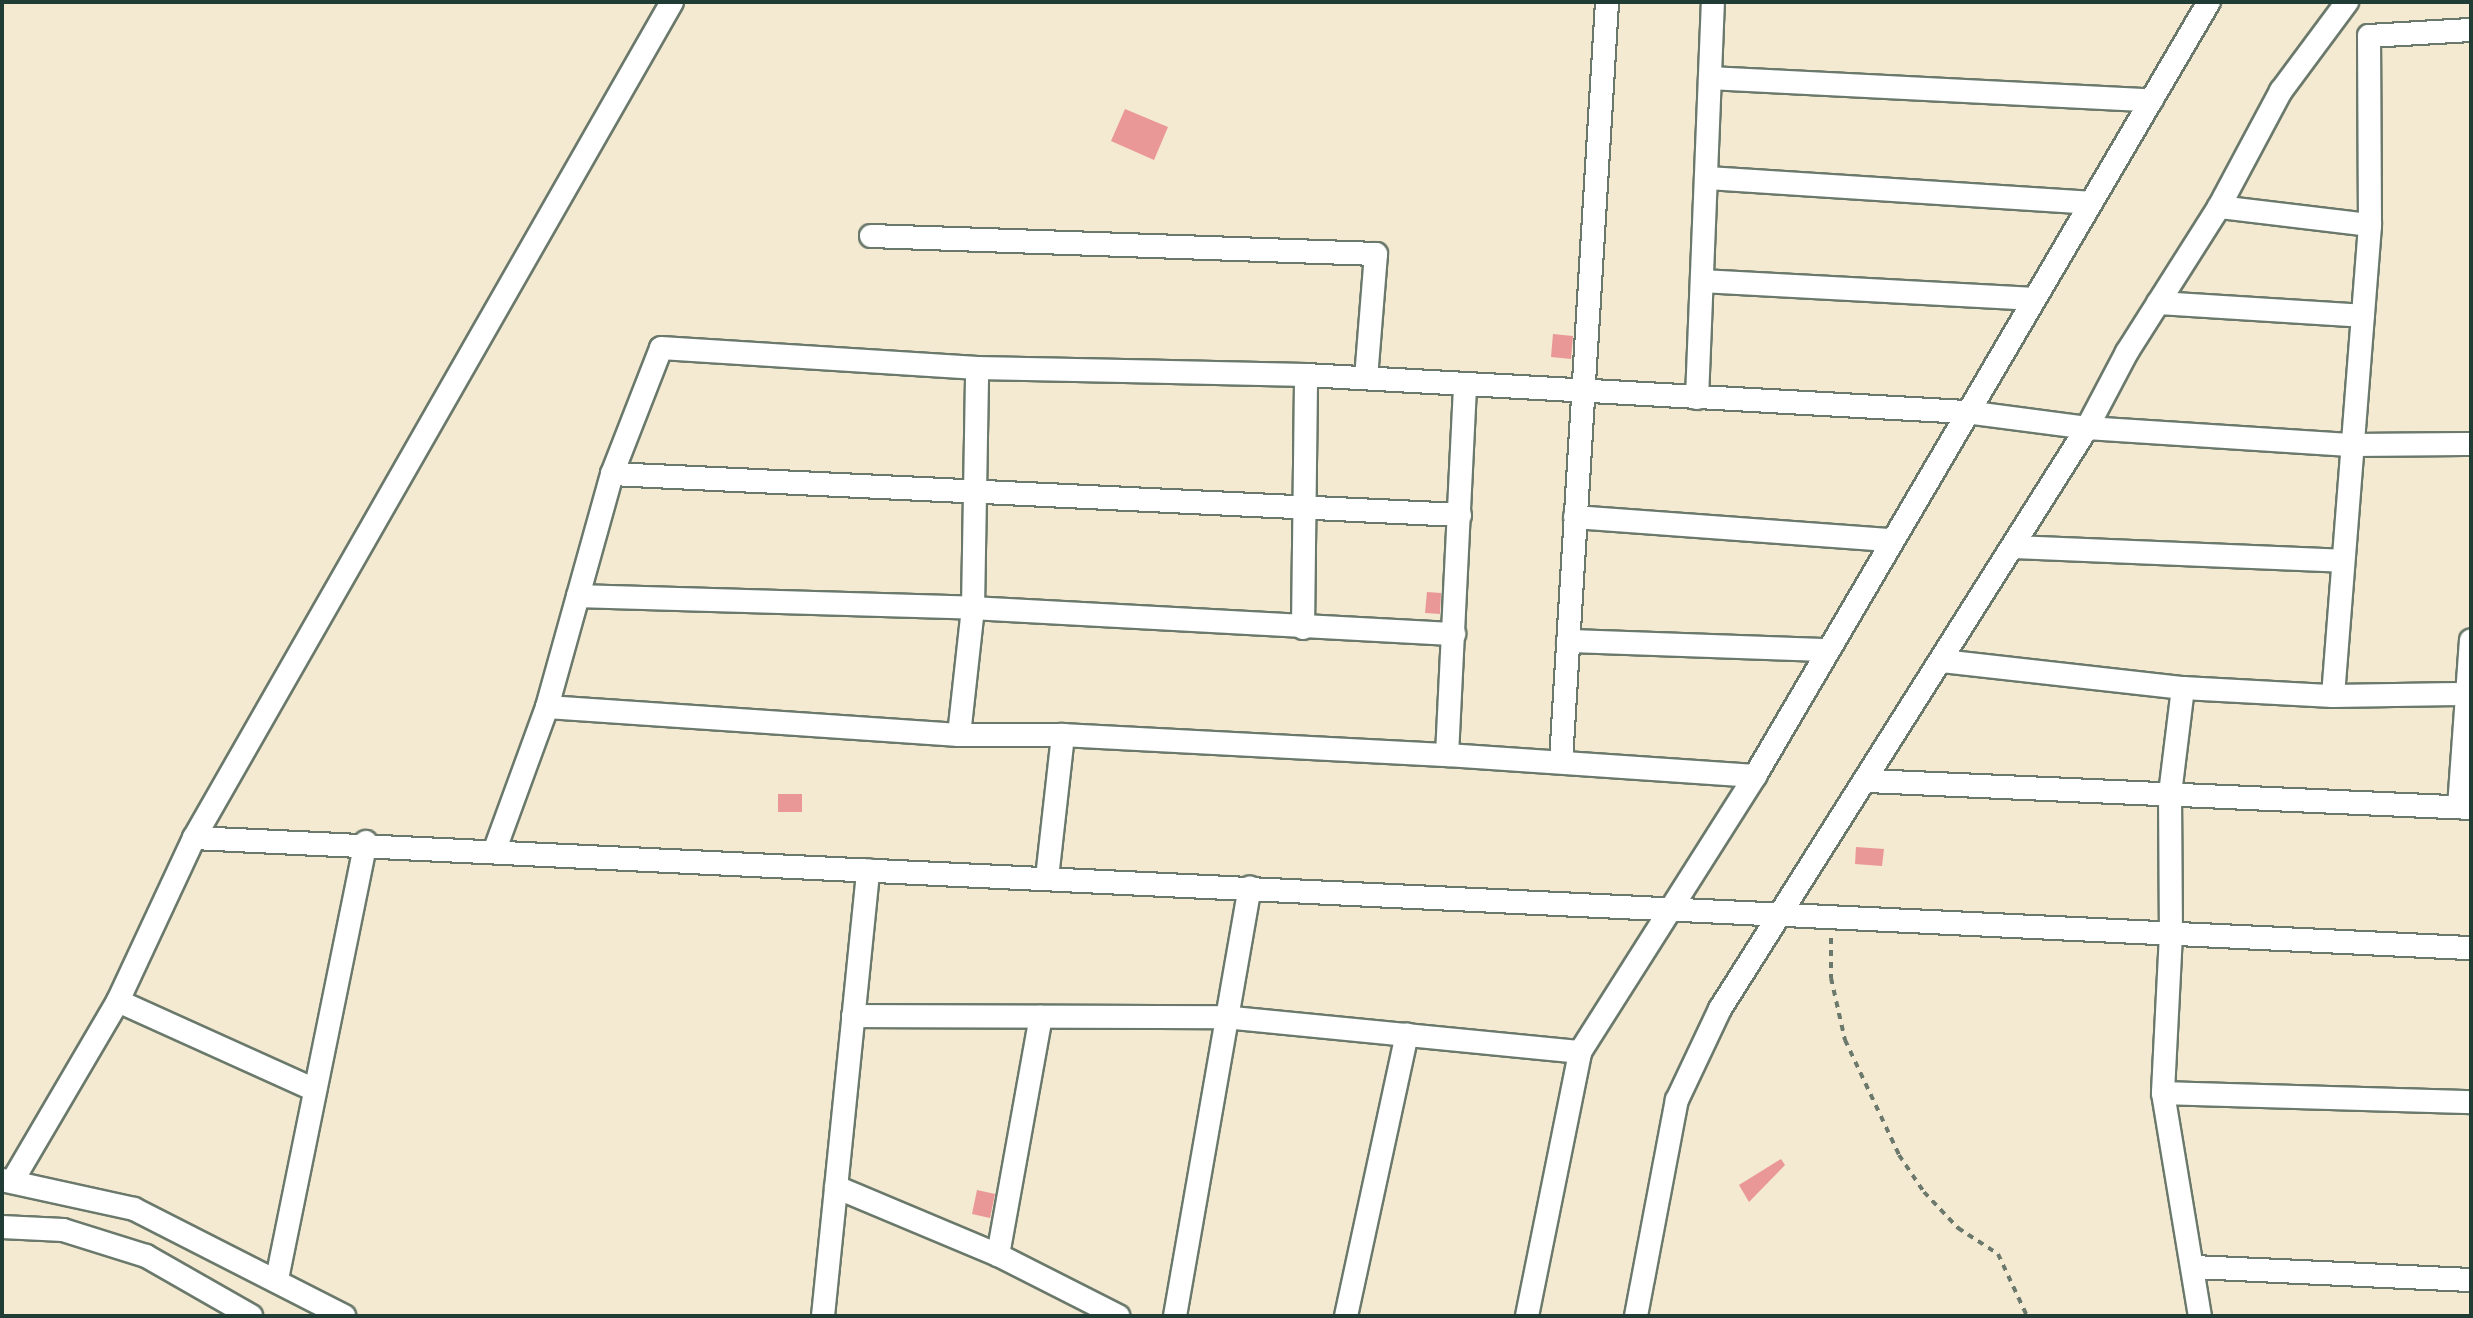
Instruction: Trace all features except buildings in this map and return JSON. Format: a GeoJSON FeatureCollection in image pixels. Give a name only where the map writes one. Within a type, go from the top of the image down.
{"type":"FeatureCollection","features":[{"type":"Feature","properties":{"kind":"street"},"geometry":{"type":"LineString","coordinates":[[344,1316],[277,1279],[134,1209],[8,1180],[118,1001],[194,838],[672,2]]}},
{"type":"Feature","properties":{"kind":"street"},"geometry":{"type":"LineString","coordinates":[[1561,761],[1607,2]]}},
{"type":"Feature","properties":{"kind":"street"},"geometry":{"type":"LineString","coordinates":[[1697,398],[1713,2]]}},
{"type":"Feature","properties":{"kind":"street"},"geometry":{"type":"LineString","coordinates":[[1527,1316],[1580,1052],[1755,776],[1826,650],[2209,2]]}},
{"type":"Feature","properties":{"kind":"street"},"geometry":{"type":"LineString","coordinates":[[1636,1316],[1677,1100],[1720,1009],[1779,913],[1868,781],[2087,428],[2158,303],[2219,207],[2281,91],[2347,2]]}},
{"type":"Feature","properties":{"kind":"street"},"geometry":{"type":"LineString","coordinates":[[2333,696],[2370,225],[2369,36],[2471,30]]}},
{"type":"Feature","properties":{"kind":"street"},"geometry":{"type":"LineString","coordinates":[[1710,78],[2151,100]]}},
{"type":"Feature","properties":{"kind":"street"},"geometry":{"type":"LineString","coordinates":[[1707,178],[2090,203]]}},
{"type":"Feature","properties":{"kind":"street"},"geometry":{"type":"LineString","coordinates":[[2219,207],[2370,225]]}},
{"type":"Feature","properties":{"kind":"street"},"geometry":{"type":"LineString","coordinates":[[871,236],[1376,254],[1366,378]]}},
{"type":"Feature","properties":{"kind":"street"},"geometry":{"type":"LineString","coordinates":[[1703,281],[2034,299]]}},
{"type":"Feature","properties":{"kind":"street"},"geometry":{"type":"LineString","coordinates":[[2158,303],[2363,316]]}},
{"type":"Feature","properties":{"kind":"street"},"geometry":{"type":"LineString","coordinates":[[494,852],[547,707],[612,474],[661,348],[977,368],[1366,378],[1966,412],[2087,428],[2353,445],[2471,444]]}},
{"type":"Feature","properties":{"kind":"street"},"geometry":{"type":"LineString","coordinates":[[959,735],[973,608],[977,368]]}},
{"type":"Feature","properties":{"kind":"street"},"geometry":{"type":"LineString","coordinates":[[1303,628],[1307,507],[1306,375]]}},
{"type":"Feature","properties":{"kind":"street"},"geometry":{"type":"LineString","coordinates":[[1447,755],[1465,385]]}},
{"type":"Feature","properties":{"kind":"street"},"geometry":{"type":"LineString","coordinates":[[612,474],[1460,515]]}},
{"type":"Feature","properties":{"kind":"street"},"geometry":{"type":"LineString","coordinates":[[1575,517],[1891,540]]}},
{"type":"Feature","properties":{"kind":"street"},"geometry":{"type":"LineString","coordinates":[[2013,547],[2343,561]]}},
{"type":"Feature","properties":{"kind":"street"},"geometry":{"type":"LineString","coordinates":[[578,596],[973,608],[1454,634]]}},
{"type":"Feature","properties":{"kind":"street"},"geometry":{"type":"LineString","coordinates":[[1868,781],[2465,807],[2466,694],[2471,640]]}},
{"type":"Feature","properties":{"kind":"street"},"geometry":{"type":"LineString","coordinates":[[1568,641],[1826,650]]}},
{"type":"Feature","properties":{"kind":"street"},"geometry":{"type":"LineString","coordinates":[[1942,661],[2183,688],[2333,696],[2466,694]]}},
{"type":"Feature","properties":{"kind":"street"},"geometry":{"type":"LineString","coordinates":[[2183,688],[2170,794],[2171,934],[2163,1093],[2200,1316]]}},
{"type":"Feature","properties":{"kind":"street"},"geometry":{"type":"LineString","coordinates":[[547,707],[959,735],[1063,735],[1561,761],[1755,776]]}},
{"type":"Feature","properties":{"kind":"street"},"geometry":{"type":"LineString","coordinates":[[1047,878],[1063,735]]}},
{"type":"Feature","properties":{"kind":"street"},"geometry":{"type":"LineString","coordinates":[[194,838],[366,842],[494,852],[2471,948]]}},
{"type":"Feature","properties":{"kind":"street"},"geometry":{"type":"LineString","coordinates":[[277,1279],[366,842]]}},
{"type":"Feature","properties":{"kind":"street"},"geometry":{"type":"LineString","coordinates":[[823,1316],[868,870]]}},
{"type":"Feature","properties":{"kind":"street"},"geometry":{"type":"LineString","coordinates":[[1175,1316],[1223,1017],[1250,888]]}},
{"type":"Feature","properties":{"kind":"street"},"geometry":{"type":"LineString","coordinates":[[118,1001],[315,1090]]}},
{"type":"Feature","properties":{"kind":"street"},"geometry":{"type":"LineString","coordinates":[[853,1016],[1223,1017],[1580,1052]]}},
{"type":"Feature","properties":{"kind":"street"},"geometry":{"type":"LineString","coordinates":[[998,1255],[1041,1017]]}},
{"type":"Feature","properties":{"kind":"street"},"geometry":{"type":"LineString","coordinates":[[1346,1316],[1407,1035]]}},
{"type":"Feature","properties":{"kind":"street"},"geometry":{"type":"LineString","coordinates":[[2163,1093],[2471,1102]]}},
{"type":"Feature","properties":{"kind":"street"},"geometry":{"type":"LineString","coordinates":[[836,1187],[998,1255],[1118,1316]]}},
{"type":"Feature","properties":{"kind":"street"},"geometry":{"type":"LineString","coordinates":[[2,1227],[63,1230],[146,1256],[251,1316]]}},
{"type":"Feature","properties":{"kind":"street"},"geometry":{"type":"LineString","coordinates":[[2194,1267],[2471,1280]]}},
{"type":"Feature","properties":{"kind":"path"},"geometry":{"type":"LineString","coordinates":[[1831,915],[1831,978],[1852,1061],[1907,1168],[1958,1228],[1998,1254],[2027,1316]]}}]}
